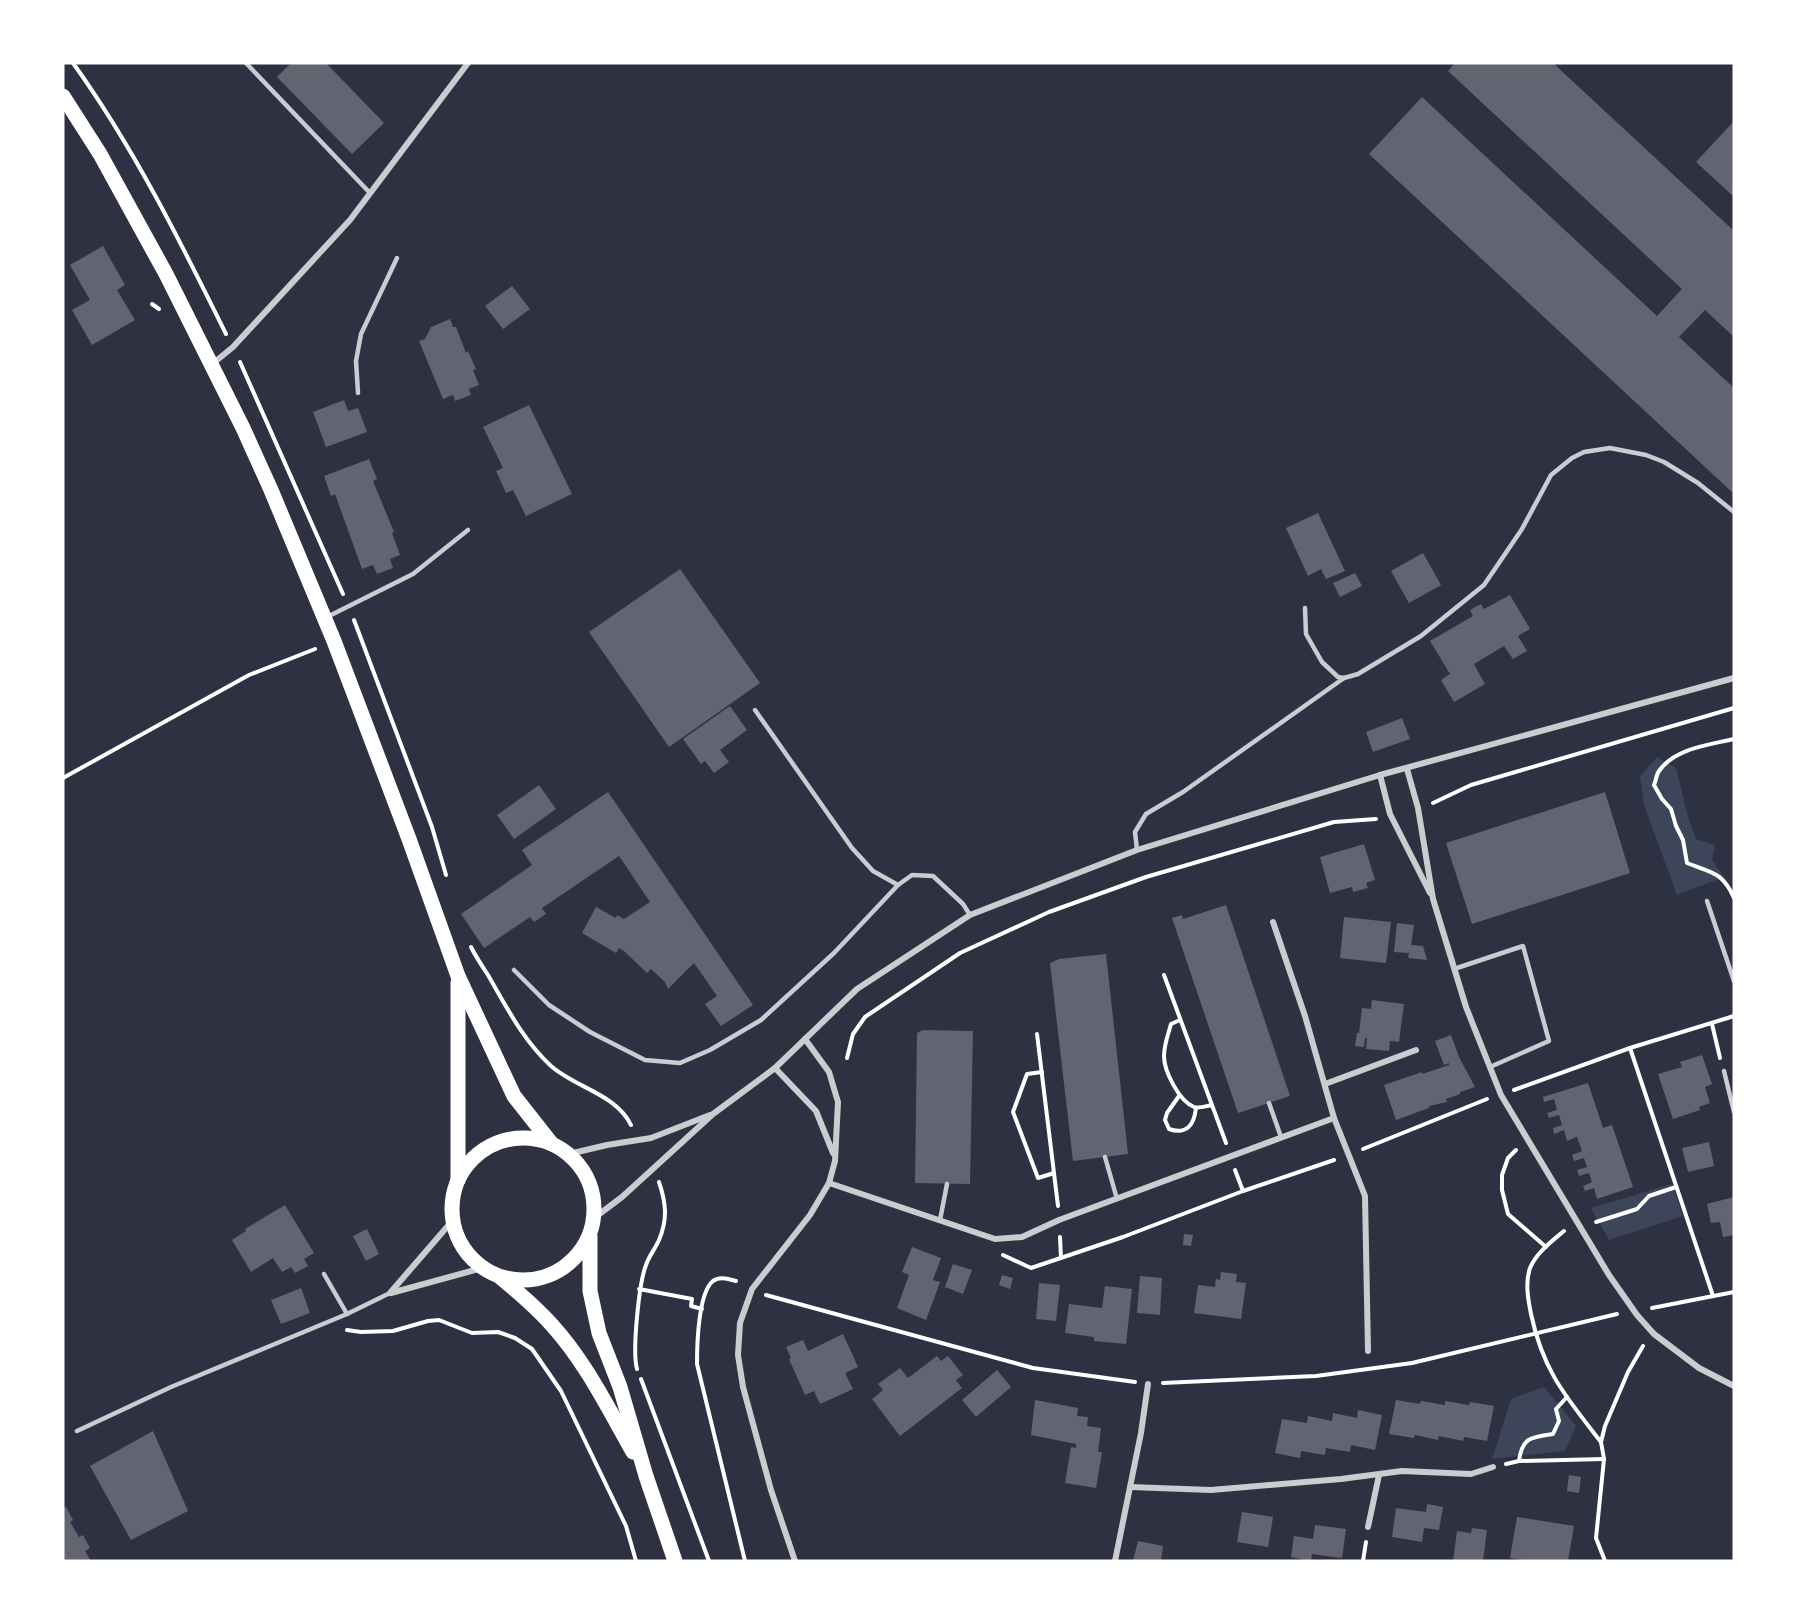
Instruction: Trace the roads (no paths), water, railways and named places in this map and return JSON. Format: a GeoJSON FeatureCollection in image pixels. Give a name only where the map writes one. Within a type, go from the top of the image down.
{"type":"FeatureCollection","features":[{"type":"Feature","properties":{"kind":"main road"},"geometry":{"type":"LineString","coordinates":[[63,96],[128,203],[166,274],[271,490],[325,618],[458,976],[514,1096],[551,1143]]}},
{"type":"Feature","properties":{"kind":"main road"},"geometry":{"type":"LineString","coordinates":[[458,976],[458,1180],[453,1199],[453,1220],[461,1243],[482,1268],[497,1275],[519,1280],[541,1278],[562,1268],[579,1253],[592,1226]]}},
{"type":"Feature","properties":{"kind":"main road"},"geometry":{"type":"LineString","coordinates":[[458,1180],[470,1161],[487,1147],[508,1139],[530,1138],[551,1143],[569,1154],[584,1171],[592,1191],[590,1291],[599,1333],[620,1387],[646,1476],[675,1561]]}},
{"type":"Feature","properties":{"kind":"main road"},"geometry":{"type":"LineString","coordinates":[[497,1275],[530,1301],[553,1325],[581,1362],[646,1476]]}},
{"type":"Feature","properties":{"kind":"street"},"geometry":{"type":"LineString","coordinates":[[210,365],[233,347],[350,220],[468,63]]}},
{"type":"Feature","properties":{"kind":"street"},"geometry":{"type":"LineString","coordinates":[[592,1226],[713,1114],[775,1068],[857,989],[970,915],[1137,850],[1380,775],[1734,678]]}},
{"type":"Feature","properties":{"kind":"street"},"geometry":{"type":"LineString","coordinates":[[1407,769],[1418,808],[1432,899],[1466,1007],[1501,1095],[1609,1275],[1637,1315],[1654,1334],[1699,1368],[1734,1386]]}},
{"type":"Feature","properties":{"kind":"street"},"geometry":{"type":"LineString","coordinates":[[1380,775],[1390,814],[1432,899]]}},
{"type":"Feature","properties":{"kind":"street"},"geometry":{"type":"LineString","coordinates":[[1273,922],[1305,1016],[1334,1118],[1365,1196],[1368,1351]]}},
{"type":"Feature","properties":{"kind":"street"},"geometry":{"type":"LineString","coordinates":[[795,1561],[771,1490],[743,1387],[738,1355],[740,1323],[752,1289],[810,1215],[829,1183],[835,1157],[838,1102],[829,1072],[805,1040]]}},
{"type":"Feature","properties":{"kind":"street"},"geometry":{"type":"LineString","coordinates":[[1324,1084],[1416,1050]]}},
{"type":"Feature","properties":{"kind":"street"},"geometry":{"type":"LineString","coordinates":[[775,1068],[816,1111],[835,1157]]}},
{"type":"Feature","properties":{"kind":"street"},"geometry":{"type":"LineString","coordinates":[[569,1154],[651,1138],[713,1114]]}},
{"type":"Feature","properties":{"kind":"street"},"geometry":{"type":"LineString","coordinates":[[829,1183],[995,1239],[1022,1237],[1059,1220],[1334,1118]]}},
{"type":"Feature","properties":{"kind":"street"},"geometry":{"type":"LineString","coordinates":[[390,1293],[453,1220]]}},
{"type":"Feature","properties":{"kind":"street"},"geometry":{"type":"LineString","coordinates":[[390,1293],[482,1268]]}},
{"type":"Feature","properties":{"kind":"street"},"geometry":{"type":"LineString","coordinates":[[1115,1561],[1141,1433],[1148,1384]]}},
{"type":"Feature","properties":{"kind":"street"},"geometry":{"type":"LineString","coordinates":[[1130,1487],[1212,1490],[1402,1471],[1461,1474],[1493,1467]]}},
{"type":"Feature","properties":{"kind":"street"},"geometry":{"type":"LineString","coordinates":[[1368,1527],[1378,1475]]}},
{"type":"Feature","properties":{"kind":"lane"},"geometry":{"type":"LineString","coordinates":[[246,63],[370,193]]}},
{"type":"Feature","properties":{"kind":"lane"},"geometry":{"type":"LineString","coordinates":[[358,393],[356,361],[361,334],[397,258]]}},
{"type":"Feature","properties":{"kind":"lane"},"geometry":{"type":"LineString","coordinates":[[1137,850],[1135,832],[1146,814],[1183,792],[1344,678],[1358,674],[1421,636],[1484,585],[1522,530],[1551,475],[1572,458],[1610,448],[1646,455],[1664,462],[1698,483],[1734,512]]}},
{"type":"Feature","properties":{"kind":"lane"},"geometry":{"type":"LineString","coordinates":[[325,618],[413,574],[468,530]]}},
{"type":"Feature","properties":{"kind":"lane"},"geometry":{"type":"LineString","coordinates":[[1305,608],[1306,634],[1322,662],[1332,674],[1344,678]]}},
{"type":"Feature","properties":{"kind":"lane"},"geometry":{"type":"LineString","coordinates":[[755,710],[852,848],[873,871],[898,885]]}},
{"type":"Feature","properties":{"kind":"lane"},"geometry":{"type":"LineString","coordinates":[[514,970],[549,1005],[590,1032],[645,1060],[680,1063],[710,1050],[761,1020],[834,954],[898,885],[912,875],[933,876],[963,904],[970,915]]}},
{"type":"Feature","properties":{"kind":"lane"},"geometry":{"type":"LineString","coordinates":[[1707,901],[1734,981]]}},
{"type":"Feature","properties":{"kind":"lane"},"geometry":{"type":"LineString","coordinates":[[1454,969],[1522,945],[1549,1041],[1490,1067]]}},
{"type":"Feature","properties":{"kind":"lane"},"geometry":{"type":"LineString","coordinates":[[1724,1071],[1734,1112]]}},
{"type":"Feature","properties":{"kind":"lane"},"geometry":{"type":"LineString","coordinates":[[1269,1103],[1281,1137]]}},
{"type":"Feature","properties":{"kind":"lane"},"geometry":{"type":"LineString","coordinates":[[1105,1157],[1117,1199]]}},
{"type":"Feature","properties":{"kind":"lane"},"geometry":{"type":"LineString","coordinates":[[940,1220],[947,1184]]}},
{"type":"Feature","properties":{"kind":"lane"},"geometry":{"type":"LineString","coordinates":[[324,1274],[347,1314]]}},
{"type":"Feature","properties":{"kind":"lane"},"geometry":{"type":"LineString","coordinates":[[77,1431],[171,1386],[347,1314],[390,1293]]}}]}
